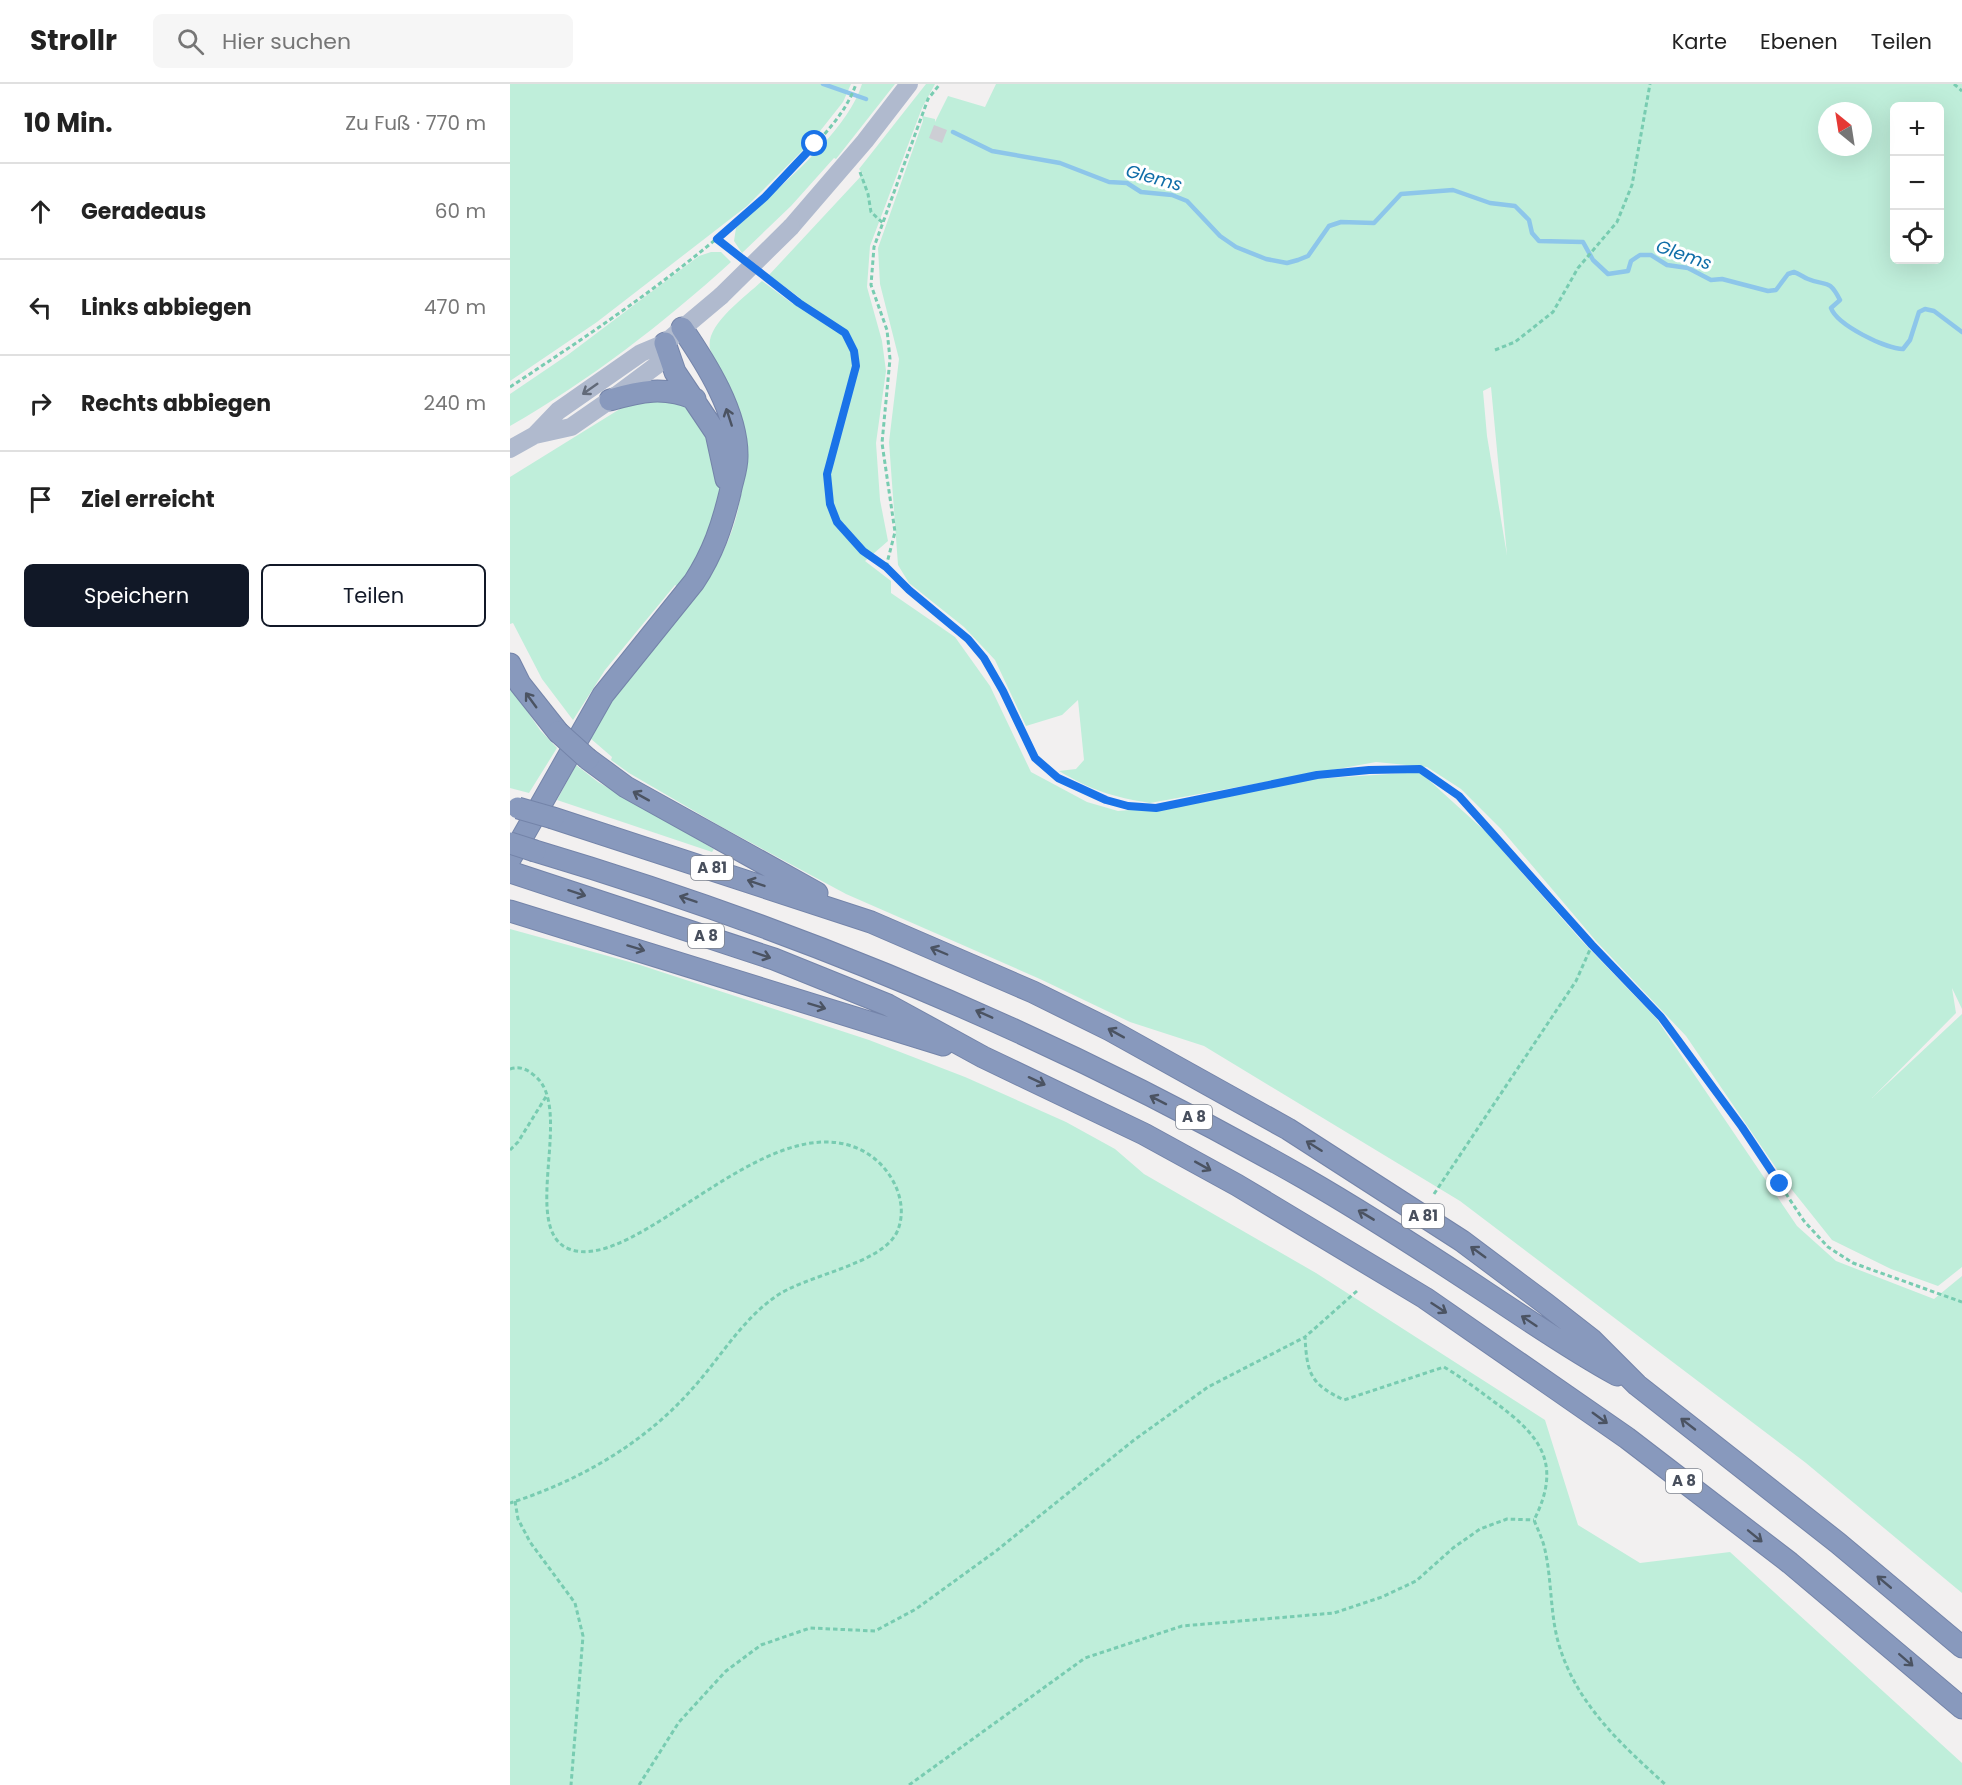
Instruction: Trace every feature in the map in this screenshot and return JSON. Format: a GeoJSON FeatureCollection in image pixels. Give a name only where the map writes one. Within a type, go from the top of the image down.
{"type":"FeatureCollection","features":[{"type":"Feature","properties":{"kind":"highway"},"geometry":{"type":"LineString","coordinates":[[514,869],[603,695],[706,564],[721,529],[737,456],[729,417],[712,379],[682,328]]}},
{"type":"Feature","properties":{"kind":"highway"},"geometry":{"type":"LineString","coordinates":[[665,343],[675,372],[716,433],[729,495]]}},
{"type":"Feature","properties":{"kind":"highway"},"geometry":{"type":"LineString","coordinates":[[610,400],[651,390],[673,391],[695,399]]}},
{"type":"Feature","properties":{"kind":"highway"},"geometry":{"type":"LineString","coordinates":[[510,664],[526,692],[558,732],[588,759],[626,787],[871,922]]}},
{"type":"Feature","properties":{"kind":"highway","name":"A 81"},"geometry":{"type":"LineString","coordinates":[[514,807],[871,922],[1033,992],[1110,1030],[1288,1129],[1489,1261],[1591,1339],[1636,1385]]}},
{"type":"Feature","properties":{"kind":"highway","name":"A 8"},"geometry":{"type":"LineString","coordinates":[[510,843],[628,879],[792,936],[973,1009],[1073,1056],[1230,1136],[1306,1179],[1439,1261],[1578,1354],[1636,1385],[1838,1544],[1962,1647]]}},
{"type":"Feature","properties":{"kind":"highway","name":"A 8"},"geometry":{"type":"LineString","coordinates":[[514,869],[774,959],[888,1005],[983,1057],[1144,1134],[1237,1185],[1381,1270],[1483,1336],[1627,1438],[1726,1512],[1962,1708]]}},
{"type":"Feature","properties":{"kind":"highway"},"geometry":{"type":"LineString","coordinates":[[510,911],[983,1057]]}},
{"type":"Feature","properties":{"kind":"main road"},"geometry":{"type":"LineString","coordinates":[[535,435],[558,411],[641,353],[665,343],[721,296],[791,227],[836,176],[909,84]]}},
{"type":"Feature","properties":{"kind":"main road"},"geometry":{"type":"LineString","coordinates":[[510,449],[535,435],[571,427],[657,365],[665,343]]}},
{"type":"Feature","properties":{"kind":"path"},"geometry":{"type":"LineString","coordinates":[[886,567],[895,532],[882,443],[890,359],[887,330],[871,285],[874,247],[928,99],[940,84]]}},
{"type":"Feature","properties":{"kind":"path"},"geometry":{"type":"LineString","coordinates":[[1495,350],[1515,342],[1553,312],[1578,268],[1602,243],[1617,222],[1632,185],[1650,84]]}},
{"type":"Feature","properties":{"kind":"path"},"geometry":{"type":"LineString","coordinates":[[1954,84],[1962,91]]}},
{"type":"Feature","properties":{"kind":"path"},"geometry":{"type":"LineString","coordinates":[[510,387],[564,351],[717,239],[790,171],[834,123],[856,85]]}},
{"type":"Feature","properties":{"kind":"path"},"geometry":{"type":"LineString","coordinates":[[859,170],[868,194],[871,212],[883,223]]}},
{"type":"Feature","properties":{"kind":"path"},"geometry":{"type":"LineString","coordinates":[[717,239],[743,260]]}},
{"type":"Feature","properties":{"kind":"path"},"geometry":{"type":"LineString","coordinates":[[761,273],[845,333],[854,351],[856,366],[831,452],[827,488],[837,522],[848,536],[968,639],[984,658],[1003,691],[1035,758],[1058,778],[1106,800],[1128,806],[1156,808],[1317,775],[1369,770],[1420,769],[1459,796],[1592,945],[1661,1017],[1742,1127],[1804,1221],[1828,1247],[1853,1263],[1962,1302]]}},
{"type":"Feature","properties":{"kind":"path"},"geometry":{"type":"LineString","coordinates":[[1434,1194],[1576,981],[1592,945]]}},
{"type":"Feature","properties":{"kind":"path"},"geometry":{"type":"LineString","coordinates":[[510,1068],[518,1066],[529,1071],[541,1080],[547,1095],[552,1135],[547,1169],[548,1216],[556,1237],[565,1248],[585,1253],[609,1248],[634,1237],[723,1179],[795,1147],[830,1142],[859,1148],[875,1159],[898,1187],[902,1213],[896,1234],[881,1250],[806,1280],[775,1297],[741,1327],[693,1388],[656,1426],[612,1457],[555,1486],[510,1503]]}},
{"type":"Feature","properties":{"kind":"path"},"geometry":{"type":"LineString","coordinates":[[510,1150],[518,1142],[547,1095]]}},
{"type":"Feature","properties":{"kind":"path"},"geometry":{"type":"LineString","coordinates":[[639,1785],[679,1722],[726,1671],[761,1646],[810,1628],[875,1631],[916,1609],[996,1551],[1134,1440],[1208,1387],[1305,1336],[1357,1291]]}},
{"type":"Feature","properties":{"kind":"path"},"geometry":{"type":"LineString","coordinates":[[1305,1336],[1308,1370],[1324,1391],[1344,1400],[1443,1366],[1523,1422],[1535,1437],[1546,1467],[1545,1498],[1534,1520],[1545,1548],[1559,1645],[1576,1686],[1613,1737],[1666,1785]]}},
{"type":"Feature","properties":{"kind":"path"},"geometry":{"type":"LineString","coordinates":[[515,1501],[518,1518],[530,1542],[575,1603],[583,1636],[571,1785]]}},
{"type":"Feature","properties":{"kind":"path"},"geometry":{"type":"LineString","coordinates":[[909,1785],[1085,1658],[1182,1626],[1334,1613],[1382,1597],[1416,1581],[1480,1529],[1508,1519],[1534,1520]]}},
{"type":"Feature","properties":{"kind":"green space"},"geometry":{"type":"Polygon","coordinates":[[[510,84],[851,84],[843,102],[813,140],[747,206],[597,322],[510,381],[510,84]]]}},
{"type":"Feature","properties":{"kind":"green space"},"geometry":{"type":"Polygon","coordinates":[[[862,84],[895,84],[836,159],[834,158],[791,206],[742,253],[734,241],[736,228],[825,142],[854,103],[862,84]]]}},
{"type":"Feature","properties":{"kind":"green space"},"geometry":{"type":"Polygon","coordinates":[[[926,84],[935,84],[922,108],[870,246],[867,287],[882,341],[886,371],[876,443],[880,500],[888,541],[865,561],[891,581],[891,593],[955,637],[990,686],[1031,772],[1087,802],[1118,811],[1179,806],[1315,779],[1420,772],[1487,833],[1580,939],[1656,1018],[1797,1226],[1836,1261],[1934,1299],[1962,1276],[1962,1593],[1806,1463],[1460,1201],[1204,1046],[1130,1022],[1040,979],[846,894],[720,826],[629,773],[611,760],[612,757],[590,738],[607,708],[627,680],[698,592],[726,545],[736,519],[741,490],[743,428],[734,401],[710,349],[713,331],[727,312],[762,281],[793,304],[800,298],[769,275],[863,174],[859,169],[926,84]]]}},
{"type":"Feature","properties":{"kind":"green space"},"geometry":{"type":"Polygon","coordinates":[[[996,84],[1962,84],[1962,1009],[1952,988],[1956,1013],[1872,1098],[1962,1014],[1962,1267],[1938,1286],[1891,1269],[1832,1240],[1785,1181],[1686,1036],[1596,941],[1501,829],[1461,789],[1427,767],[1376,762],[1150,803],[1103,792],[1059,771],[1076,769],[1084,760],[1078,700],[1062,715],[1026,726],[995,660],[964,627],[909,583],[898,565],[889,442],[899,359],[880,284],[878,248],[923,121],[922,116],[935,119],[935,122],[948,96],[985,107],[996,84]],[[1491,387],[1483,391],[1487,436],[1507,555],[1491,387]]]}},
{"type":"Feature","properties":{"kind":"green space"},"geometry":{"type":"Polygon","coordinates":[[[721,252],[731,262],[680,307],[625,350],[569,390],[510,426],[510,394],[569,354],[699,256],[721,252]]]}},
{"type":"Feature","properties":{"kind":"green space"},"geometry":{"type":"Polygon","coordinates":[[[636,399],[682,402],[704,424],[721,486],[719,500],[706,539],[679,587],[675,585],[605,670],[573,720],[542,679],[513,623],[510,624],[510,477],[636,399]]]}},
{"type":"Feature","properties":{"kind":"green space"},"geometry":{"type":"Polygon","coordinates":[[[510,686],[540,730],[557,748],[529,793],[510,788],[510,686]]]}},
{"type":"Feature","properties":{"kind":"green space"},"geometry":{"type":"Polygon","coordinates":[[[576,765],[598,782],[714,849],[712,852],[557,800],[576,765]]]}},
{"type":"Feature","properties":{"kind":"green space"},"geometry":{"type":"Polygon","coordinates":[[[510,929],[637,964],[869,1040],[965,1077],[1066,1122],[1115,1149],[1144,1174],[1316,1273],[1545,1420],[1578,1525],[1640,1563],[1730,1552],[1962,1763],[1962,1785],[510,1785],[510,929]]]}},
{"type":"Feature","properties":{"kind":"building"},"geometry":{"type":"Polygon","coordinates":[[[934,125],[947,130],[942,143],[929,138],[934,125]]]}},
{"type":"Feature","properties":{"kind":"waterway","name":"Glems"},"geometry":{"type":"LineString","coordinates":[[823,84],[866,99]]}},
{"type":"Feature","properties":{"kind":"waterway","name":"Glems"},"geometry":{"type":"LineString","coordinates":[[953,132],[992,151],[1060,163],[1109,182],[1127,183],[1141,192],[1172,195],[1187,201],[1220,236],[1236,247],[1266,259],[1287,263],[1308,256],[1329,226],[1341,222],[1374,223],[1401,194],[1453,190],[1490,203],[1515,206],[1529,220],[1532,233],[1539,241],[1583,242],[1593,260],[1608,274],[1628,271],[1631,261],[1640,255],[1651,255],[1667,265],[1688,268],[1711,280],[1722,279],[1768,291],[1776,290],[1788,274],[1794,272],[1829,285],[1840,300],[1831,308],[1835,315],[1863,335],[1885,345],[1903,349],[1910,340],[1919,312],[1925,309],[1934,311],[1962,332]]}},
{"type":"Feature","properties":{"kind":"route"},"geometry":{"type":"LineString","coordinates":[[815,144],[765,197],[717,239],[799,303],[845,333],[854,351],[856,366],[831,452],[827,474],[830,504],[837,522],[863,551],[886,567],[909,590],[968,639],[984,658],[1003,691],[1035,758],[1058,778],[1106,800],[1128,806],[1156,808],[1317,775],[1369,770],[1420,769],[1459,796],[1592,945],[1661,1017],[1742,1127],[1780,1184]]}}]}
